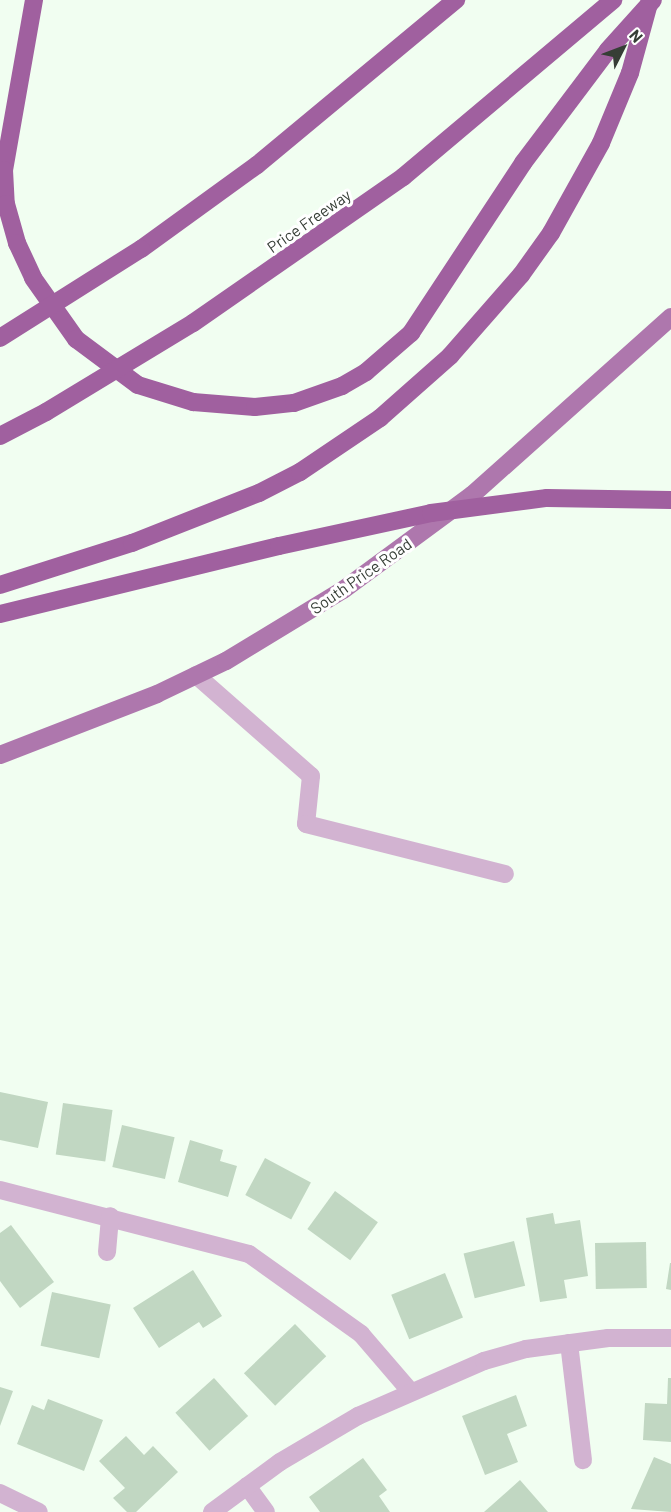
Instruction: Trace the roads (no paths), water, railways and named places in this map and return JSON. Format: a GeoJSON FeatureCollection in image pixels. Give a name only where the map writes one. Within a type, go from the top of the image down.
{"type":"FeatureCollection","features":[{"type":"Feature","properties":{"kind":"highway"},"geometry":{"type":"LineString","coordinates":[[34,0],[4,170],[6,204],[17,243],[33,278],[76,339],[138,385],[193,402],[255,407],[294,403],[342,386],[366,372],[411,333],[523,163],[608,50],[651,0]]}},
{"type":"Feature","properties":{"kind":"highway"},"geometry":{"type":"LineString","coordinates":[[322,113],[438,0]]}},
{"type":"Feature","properties":{"kind":"highway"},"geometry":{"type":"LineString","coordinates":[[0,338],[141,249],[322,113],[456,0]]}},
{"type":"Feature","properties":{"kind":"highway","name":"Price Freeway"},"geometry":{"type":"LineString","coordinates":[[0,436],[46,412],[193,323],[404,177],[613,0]]}},
{"type":"Feature","properties":{"kind":"highway"},"geometry":{"type":"LineString","coordinates":[[0,585],[132,543],[259,493],[318,461],[388,412],[450,356],[521,275],[551,233],[601,143],[630,73],[651,0]]}},
{"type":"Feature","properties":{"kind":"highway"},"geometry":{"type":"LineString","coordinates":[[0,614],[279,546],[432,513],[547,498],[671,500]]}},
{"type":"Feature","properties":{"kind":"main road","name":"South Price Road"},"geometry":{"type":"LineString","coordinates":[[0,755],[93,722],[196,675],[299,618],[436,523],[671,317]]}},
{"type":"Feature","properties":{"kind":"street"},"geometry":{"type":"LineString","coordinates":[[196,675],[311,776],[306,824],[505,874]]}},
{"type":"Feature","properties":{"kind":"street"},"geometry":{"type":"LineString","coordinates":[[0,1190],[110,1216],[249,1254],[361,1334],[410,1391]]}},
{"type":"Feature","properties":{"kind":"street"},"geometry":{"type":"LineString","coordinates":[[106,1252],[110,1216]]}},
{"type":"Feature","properties":{"kind":"street"},"geometry":{"type":"LineString","coordinates":[[212,1512],[309,1445],[410,1391],[484,1361],[526,1349],[608,1338],[671,1338]]}},
{"type":"Feature","properties":{"kind":"street"},"geometry":{"type":"LineString","coordinates":[[569,1344],[583,1461]]}},
{"type":"Feature","properties":{"kind":"street"},"geometry":{"type":"LineString","coordinates":[[247,1486],[266,1512]]}},
{"type":"Feature","properties":{"kind":"street"},"geometry":{"type":"LineString","coordinates":[[0,1493],[39,1512]]}}]}
